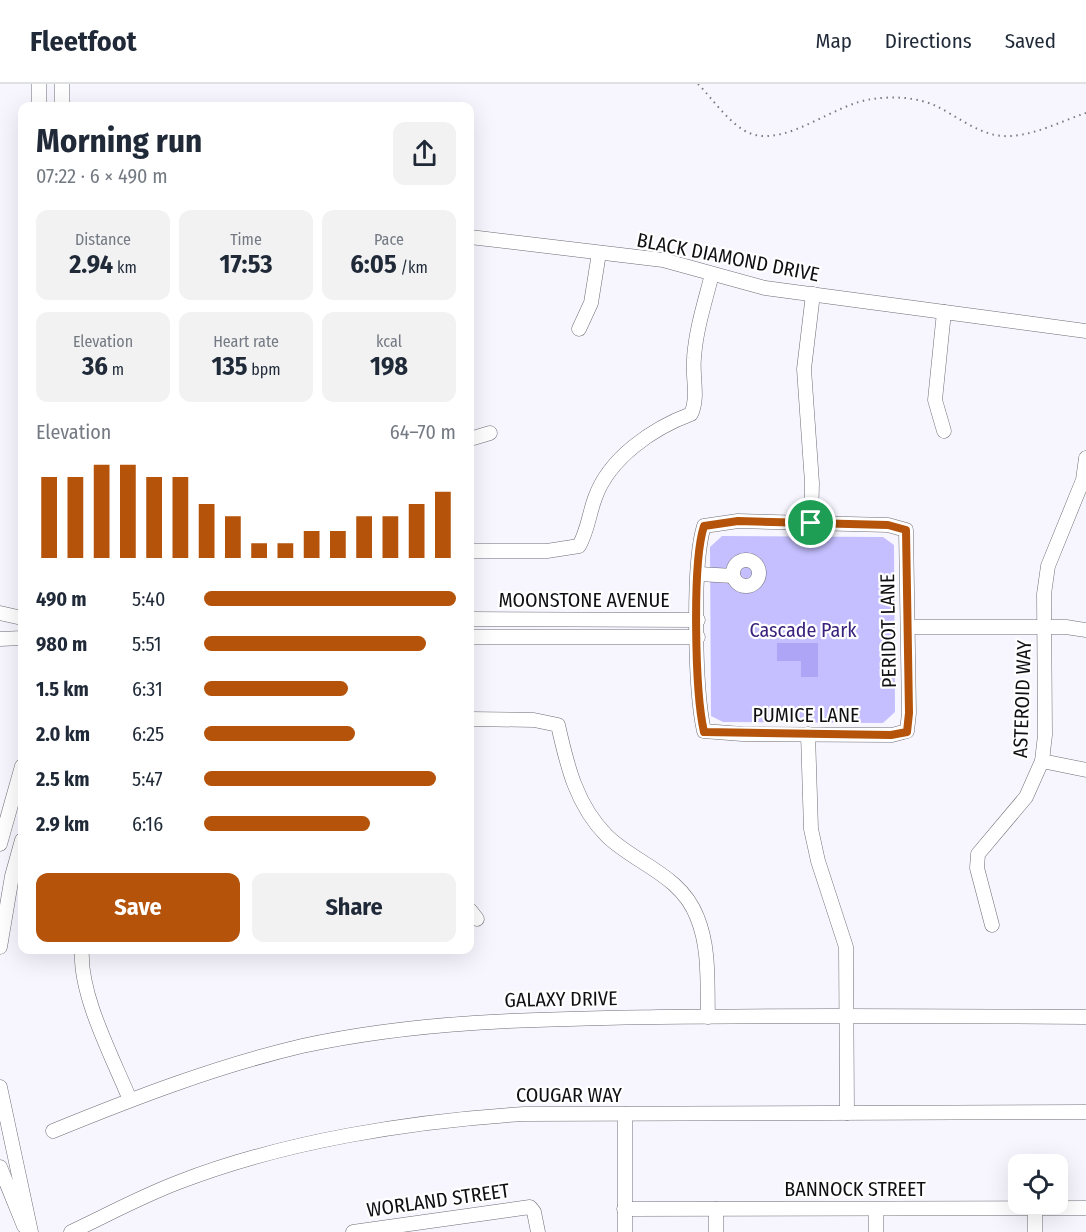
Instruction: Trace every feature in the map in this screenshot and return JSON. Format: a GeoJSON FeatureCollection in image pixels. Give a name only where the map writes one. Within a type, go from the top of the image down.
{"type":"FeatureCollection","features":[{"type":"Feature","properties":{"kind":"street"},"geometry":{"type":"LineString","coordinates":[[39,84],[39,102]]}},
{"type":"Feature","properties":{"kind":"street"},"geometry":{"type":"LineString","coordinates":[[62,84],[62,102]]}},
{"type":"Feature","properties":{"kind":"street","name":"BLACK DIAMOND DRIVE"},"geometry":{"type":"LineString","coordinates":[[474,237],[663,260],[765,288],[1086,331]]}},
{"type":"Feature","properties":{"kind":"street"},"geometry":{"type":"LineString","coordinates":[[579,329],[591,303],[599,253]]}},
{"type":"Feature","properties":{"kind":"street"},"geometry":{"type":"LineString","coordinates":[[474,551],[547,551],[579,546],[586,533],[596,496],[617,460],[672,421],[691,414],[696,405],[694,359],[698,325],[712,274]]}},
{"type":"Feature","properties":{"kind":"street"},"geometry":{"type":"LineString","coordinates":[[698,637],[698,544],[704,526],[738,521],[811,523],[812,483],[804,369],[813,294]]}},
{"type":"Feature","properties":{"kind":"street"},"geometry":{"type":"LineString","coordinates":[[944,312],[935,400],[944,431]]}},
{"type":"Feature","properties":{"kind":"street"},"geometry":{"type":"LineString","coordinates":[[474,438],[490,433]]}},
{"type":"Feature","properties":{"kind":"street","name":"ASTEROID WAY"},"geometry":{"type":"LineString","coordinates":[[992,925],[977,868],[978,854],[1026,797],[1042,761],[1045,735],[1044,627],[1048,566],[1083,480],[1086,458]]}},
{"type":"Feature","properties":{"kind":"street","name":"PERIDOT LANE"},"geometry":{"type":"LineString","coordinates":[[811,523],[888,525],[906,530],[907,732]]}},
{"type":"Feature","properties":{"kind":"street"},"geometry":{"type":"LineString","coordinates":[[699,574],[733,576]]}},
{"type":"Feature","properties":{"kind":"street"},"geometry":{"type":"LineString","coordinates":[[0,613],[18,617]]}},
{"type":"Feature","properties":{"kind":"street","name":"MOONSTONE AVENUE"},"geometry":{"type":"LineString","coordinates":[[474,619],[698,620]]}},
{"type":"Feature","properties":{"kind":"street"},"geometry":{"type":"LineString","coordinates":[[908,627],[1044,627],[1086,630]]}},
{"type":"Feature","properties":{"kind":"street","name":"MOONSTONE AVENUE"},"geometry":{"type":"LineString","coordinates":[[474,637],[698,637]]}},
{"type":"Feature","properties":{"kind":"street","name":"PUMICE LANE"},"geometry":{"type":"LineString","coordinates":[[698,637],[701,718],[704,732],[891,735],[907,732]]}},
{"type":"Feature","properties":{"kind":"street"},"geometry":{"type":"LineString","coordinates":[[0,639],[18,638]]}},
{"type":"Feature","properties":{"kind":"street"},"geometry":{"type":"LineString","coordinates":[[474,718],[534,720],[558,725],[577,794],[592,818],[608,837],[664,876],[677,888],[697,916],[706,948],[708,1017]]}},
{"type":"Feature","properties":{"kind":"street"},"geometry":{"type":"LineString","coordinates":[[808,734],[811,829],[818,861],[846,947],[847,1113]]}},
{"type":"Feature","properties":{"kind":"street"},"geometry":{"type":"LineString","coordinates":[[1042,761],[1086,770]]}},
{"type":"Feature","properties":{"kind":"street"},"geometry":{"type":"LineString","coordinates":[[0,844],[18,780]]}},
{"type":"Feature","properties":{"kind":"street"},"geometry":{"type":"LineString","coordinates":[[0,947],[18,854]]}},
{"type":"Feature","properties":{"kind":"street"},"geometry":{"type":"LineString","coordinates":[[83,954],[94,1012],[130,1100]]}},
{"type":"Feature","properties":{"kind":"street","name":"GALAXY DRIVE"},"geometry":{"type":"LineString","coordinates":[[53,1131],[191,1078],[302,1047],[417,1026],[489,1020],[848,1015],[1086,1017]]}},
{"type":"Feature","properties":{"kind":"street"},"geometry":{"type":"LineString","coordinates":[[0,1087],[29,1232]]}},
{"type":"Feature","properties":{"kind":"street","name":"COUGAR WAY"},"geometry":{"type":"LineString","coordinates":[[71,1232],[179,1182],[299,1146],[400,1127],[474,1117],[524,1114],[1086,1112]]}},
{"type":"Feature","properties":{"kind":"street"},"geometry":{"type":"LineString","coordinates":[[625,1114],[625,1232]]}},
{"type":"Feature","properties":{"kind":"street"},"geometry":{"type":"LineString","coordinates":[[0,1167],[29,1232]]}},
{"type":"Feature","properties":{"kind":"street","name":"WORLAND STREET"},"geometry":{"type":"LineString","coordinates":[[353,1232],[530,1207],[534,1212],[538,1232]]}},
{"type":"Feature","properties":{"kind":"street","name":"BANNOCK STREET"},"geometry":{"type":"LineString","coordinates":[[624,1209],[1008,1208]]}},
{"type":"Feature","properties":{"kind":"street","name":"BANNOCK STREET"},"geometry":{"type":"LineString","coordinates":[[1068,1208],[1086,1208]]}},
{"type":"Feature","properties":{"kind":"street"},"geometry":{"type":"LineString","coordinates":[[716,1209],[716,1232]]}},
{"type":"Feature","properties":{"kind":"street"},"geometry":{"type":"LineString","coordinates":[[876,1209],[876,1232]]}},
{"type":"Feature","properties":{"kind":"street"},"geometry":{"type":"LineString","coordinates":[[1035,1214],[1035,1232]]}},
{"type":"Feature","properties":{"kind":"path"},"geometry":{"type":"LineString","coordinates":[[698,84],[739,127],[751,134],[772,136],[852,102],[874,99],[904,98],[934,105],[986,133],[1003,136],[1028,133],[1086,112]]}},
{"type":"Feature","properties":{"kind":"green space","name":"Cascade Park"},"geometry":{"type":"Polygon","coordinates":[[[722,536],[883,537],[894,545],[895,712],[883,723],[723,722],[711,716],[710,547],[722,536]]]}},
{"type":"Feature","properties":{"kind":"shaded area"},"geometry":{"type":"Polygon","coordinates":[[[777,643],[818,643],[818,677],[801,677],[801,661],[777,661],[777,643]]]}},
{"type":"Feature","properties":{"kind":"route"},"geometry":{"type":"LineString","coordinates":[[738,521],[811,523],[888,525],[906,530],[909,713],[907,732],[891,735],[704,732],[701,718],[698,637],[698,544],[704,526],[738,521]]}}]}
